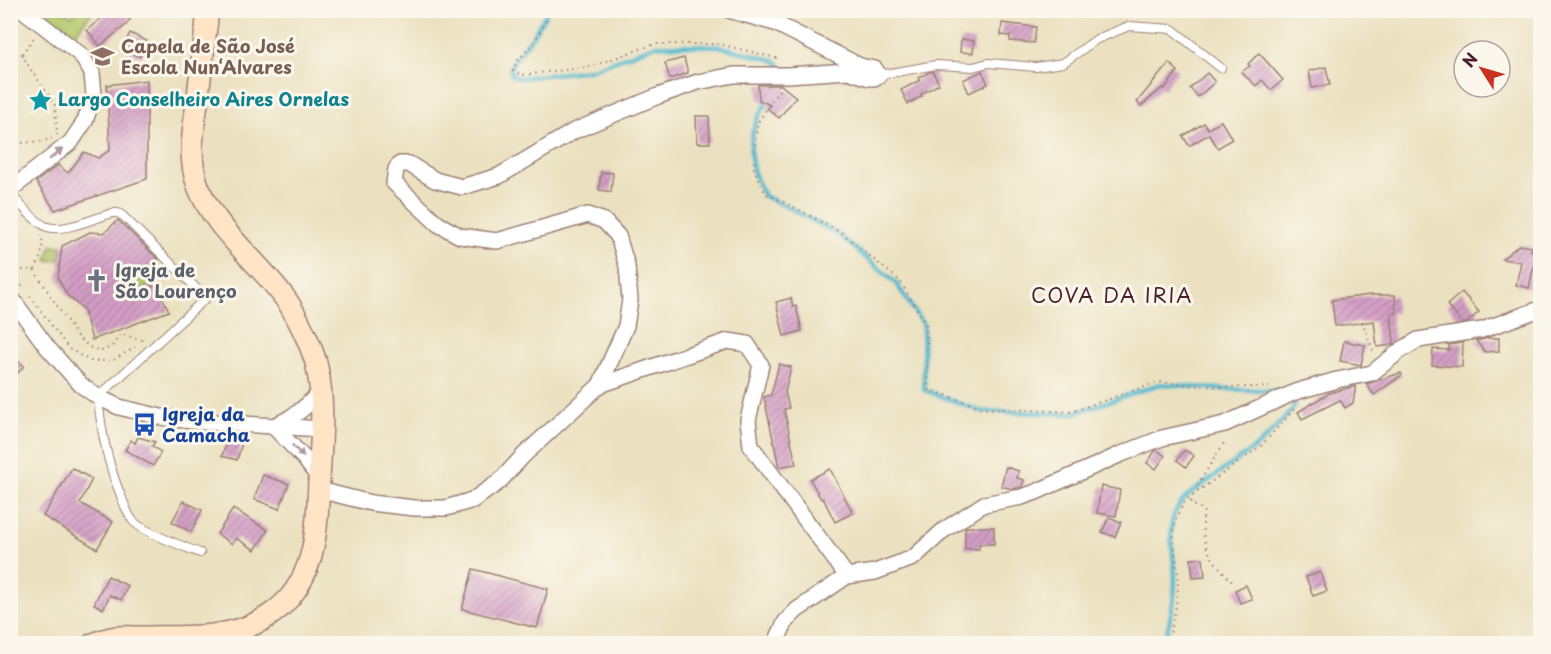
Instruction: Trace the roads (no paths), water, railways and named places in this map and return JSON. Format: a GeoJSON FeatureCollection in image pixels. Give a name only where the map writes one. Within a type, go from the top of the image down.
{"type":"FeatureCollection","features":[{"type":"Feature","properties":{"kind":"main road"},"geometry":{"type":"LineString","coordinates":[[93,644],[112,638],[227,633],[263,620],[294,593],[309,565],[314,544],[322,429],[316,364],[303,331],[289,305],[269,277],[213,214],[196,180],[191,148],[208,10]]}},
{"type":"Feature","properties":{"kind":"street"},"geometry":{"type":"LineString","coordinates":[[10,192],[62,141],[71,142],[85,121],[94,95],[92,73],[81,55],[23,10]]}},
{"type":"Feature","properties":{"kind":"street"},"geometry":{"type":"LineString","coordinates":[[273,426],[304,458],[319,484],[371,503],[414,508],[446,508],[473,500],[499,482],[524,455],[600,385],[626,326],[630,300],[627,266],[618,236],[604,221],[588,215],[497,241],[460,236],[438,224],[400,190],[394,183],[396,169],[400,164],[410,164],[435,180],[462,187],[499,176],[574,131],[658,96],[699,82],[734,75],[788,75],[848,71],[869,78],[879,75],[875,69],[860,66],[776,23],[729,10]]}},
{"type":"Feature","properties":{"kind":"street"},"geometry":{"type":"LineString","coordinates":[[17,292],[47,347],[81,385],[98,398],[130,411],[161,417],[322,429]]}},
{"type":"Feature","properties":{"kind":"street"},"geometry":{"type":"LineString","coordinates":[[775,644],[786,621],[797,610],[847,576],[875,572],[913,558],[944,530],[984,504],[1036,492],[1162,438],[1225,424],[1295,392],[1372,373],[1418,340],[1482,330],[1540,309]]}},
{"type":"Feature","properties":{"kind":"street"},"geometry":{"type":"LineString","coordinates":[[600,385],[728,341],[747,344],[761,365],[748,420],[751,446],[847,576]]}},
{"type":"Feature","properties":{"kind":"street"},"geometry":{"type":"LineString","coordinates":[[273,426],[298,414],[320,393]]}},
{"type":"Feature","properties":{"kind":"lane"},"geometry":{"type":"LineString","coordinates":[[879,75],[936,64],[973,67],[988,63],[1036,67],[1063,63],[1097,39],[1129,26],[1172,29],[1221,68]]}},
{"type":"Feature","properties":{"kind":"lane"},"geometry":{"type":"LineString","coordinates":[[10,192],[35,219],[46,227],[58,229],[118,213],[206,298],[98,398],[100,422],[114,480],[134,522],[154,534],[200,553]]}},
{"type":"Feature","properties":{"kind":"waterway"},"geometry":{"type":"LineString","coordinates":[[548,10],[514,61],[510,70],[513,76],[520,78],[590,70],[656,45],[718,46],[774,60],[780,65],[781,70]]}},
{"type":"Feature","properties":{"kind":"waterway"},"geometry":{"type":"LineString","coordinates":[[769,100],[755,124],[751,141],[754,172],[764,196],[839,235],[896,283],[923,325],[924,390],[980,411],[1072,414],[1160,384],[1283,391]]}},
{"type":"Feature","properties":{"kind":"waterway"},"geometry":{"type":"LineString","coordinates":[[1165,640],[1175,588],[1171,533],[1175,512],[1191,493],[1260,444],[1292,410],[1295,403],[1294,398]]}},
{"type":"Feature","properties":{"kind":"waterway"},"geometry":{"type":"LineString","coordinates":[[10,624],[14,644]]}},
{"type":"Feature","properties":{"kind":"place","name":"Capela de São José Escola Nun‘Alvares"},"geometry":{"type":"Point","coordinates":[103,57]}},
{"type":"Feature","properties":{"kind":"place","name":"Largo Conselheiro Aires Ornelas"},"geometry":{"type":"Point","coordinates":[40,100]}},
{"type":"Feature","properties":{"kind":"place","name":"Igreja de São Lourenço"},"geometry":{"type":"Point","coordinates":[97,281]}},
{"type":"Feature","properties":{"kind":"place","name":"Igreja da Camacha"},"geometry":{"type":"Point","coordinates":[144,425]}},
{"type":"Feature","properties":{"kind":"district","name":"COVA DA IRIA"},"geometry":{"type":"Point","coordinates":[1112,296]}}]}
